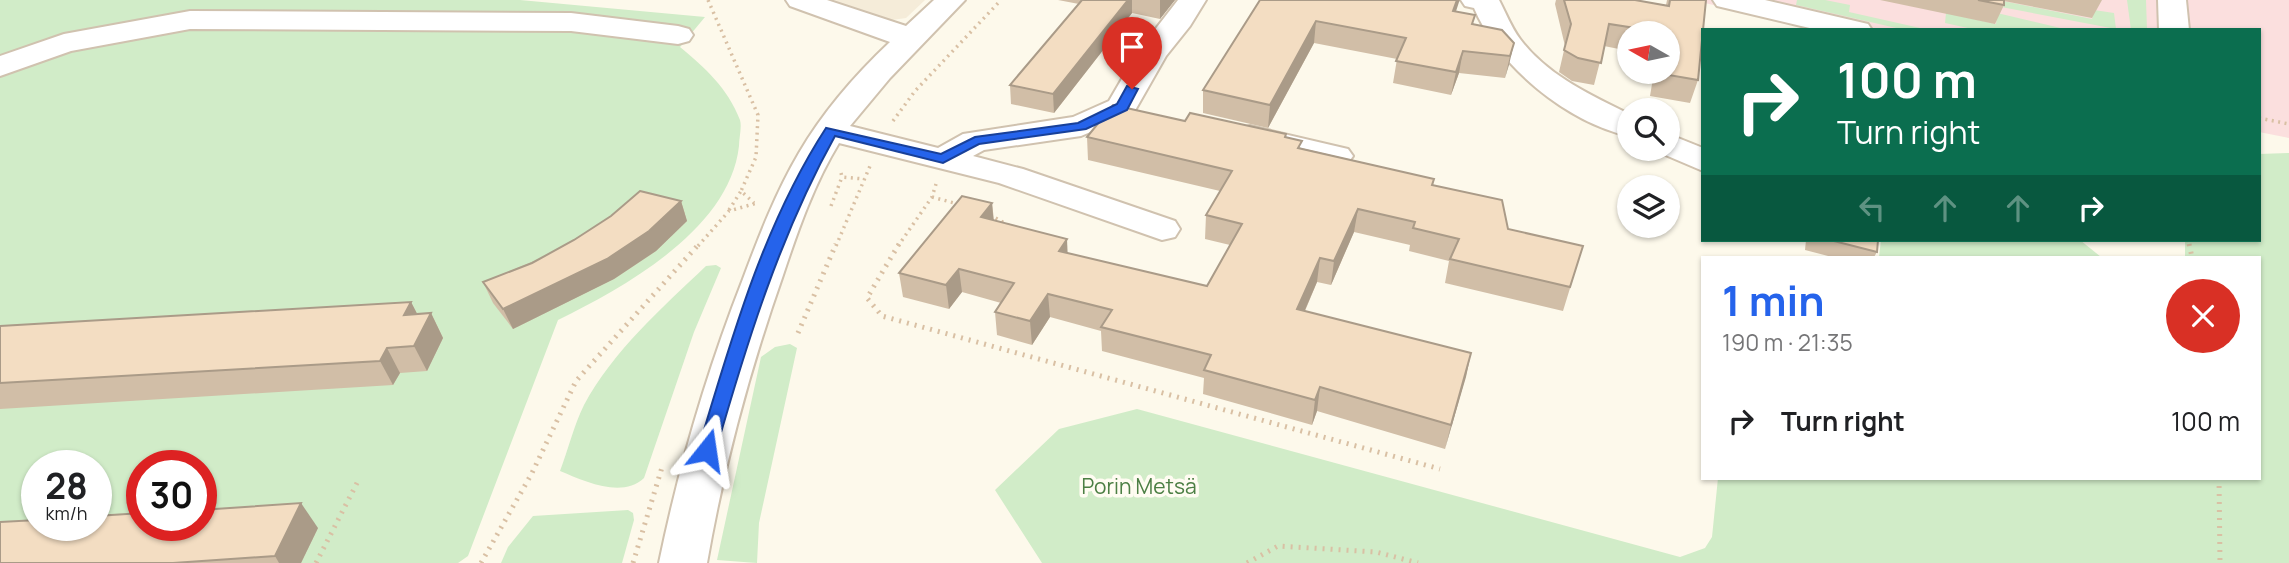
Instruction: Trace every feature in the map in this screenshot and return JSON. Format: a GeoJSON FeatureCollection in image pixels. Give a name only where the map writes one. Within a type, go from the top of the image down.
{"type":"FeatureCollection","features":[{"type":"Feature","properties":{"kind":"street"},"geometry":{"type":"LineString","coordinates":[[800,0],[892,34],[914,36]]}},
{"type":"Feature","properties":{"kind":"street"},"geometry":{"type":"LineString","coordinates":[[683,563],[695,496],[719,404],[795,194],[831,131],[863,88],[951,0]]}},
{"type":"Feature","properties":{"kind":"street"},"geometry":{"type":"LineString","coordinates":[[943,159],[975,141],[1081,126],[1135,110],[1152,53],[1180,20],[1192,0]]}},
{"type":"Feature","properties":{"kind":"street"},"geometry":{"type":"LineString","coordinates":[[1475,0],[1486,2],[1506,44],[1558,92],[1617,120]]}},
{"type":"Feature","properties":{"kind":"street"},"geometry":{"type":"LineString","coordinates":[[1727,0],[1848,28]]}},
{"type":"Feature","properties":{"kind":"street"},"geometry":{"type":"LineString","coordinates":[[2172,0],[2174,28]]}},
{"type":"Feature","properties":{"kind":"street"},"geometry":{"type":"LineString","coordinates":[[0,67],[64,43],[190,20],[571,22],[678,35]]}},
{"type":"Feature","properties":{"kind":"street"},"geometry":{"type":"LineString","coordinates":[[1216,128],[1336,156]]}},
{"type":"Feature","properties":{"kind":"street"},"geometry":{"type":"LineString","coordinates":[[831,131],[1011,176],[1162,229]]}},
{"type":"Feature","properties":{"kind":"street"},"geometry":{"type":"LineString","coordinates":[[1680,150],[1701,160]]}},
{"type":"Feature","properties":{"kind":"path"},"geometry":{"type":"LineString","coordinates":[[481,563],[533,473],[576,380],[729,211],[756,158],[758,115],[708,0]]}},
{"type":"Feature","properties":{"kind":"path"},"geometry":{"type":"LineString","coordinates":[[2261,118],[2289,124]]}},
{"type":"Feature","properties":{"kind":"path"},"geometry":{"type":"LineString","coordinates":[[943,159],[932,197],[867,298],[882,316],[1440,469]]}},
{"type":"Feature","properties":{"kind":"path"},"geometry":{"type":"LineString","coordinates":[[831,206],[842,177]]}},
{"type":"Feature","properties":{"kind":"path"},"geometry":{"type":"LineString","coordinates":[[729,211],[754,203],[741,191]]}},
{"type":"Feature","properties":{"kind":"path"},"geometry":{"type":"LineString","coordinates":[[932,197],[969,207]]}},
{"type":"Feature","properties":{"kind":"path"},"geometry":{"type":"LineString","coordinates":[[981,210],[1015,228]]}},
{"type":"Feature","properties":{"kind":"path"},"geometry":{"type":"LineString","coordinates":[[2218,480],[2220,563]]}},
{"type":"Feature","properties":{"kind":"path"},"geometry":{"type":"LineString","coordinates":[[316,563],[358,481]]}},
{"type":"Feature","properties":{"kind":"path"},"geometry":{"type":"LineString","coordinates":[[1247,563],[1278,546],[1376,552],[1418,563]]}},
{"type":"Feature","properties":{"kind":"shaded area"},"geometry":{"type":"Polygon","coordinates":[[[827,0],[925,0],[906,18],[885,21],[827,0]]]}},
{"type":"Feature","properties":{"kind":"shaded area"},"geometry":{"type":"Polygon","coordinates":[[[1692,0],[2289,0],[2289,138],[2261,132],[2261,28],[1812,28],[1692,0]]]}},
{"type":"Feature","properties":{"kind":"green space"},"geometry":{"type":"Polygon","coordinates":[[[0,0],[520,0],[705,17],[680,47],[722,88],[740,120],[739,146],[731,176],[716,204],[695,229],[670,252],[613,291],[558,320],[468,556],[458,563],[0,563],[0,0]]]}},
{"type":"Feature","properties":{"kind":"green space"},"geometry":{"type":"Polygon","coordinates":[[[1797,0],[1825,0],[1850,5],[1849,12],[1920,28],[1896,28],[1796,5],[1797,0]]]}},
{"type":"Feature","properties":{"kind":"green space"},"geometry":{"type":"Polygon","coordinates":[[[1998,0],[2092,19],[2094,10],[2114,13],[2116,28],[2111,28],[1996,6],[1998,0]]]}},
{"type":"Feature","properties":{"kind":"green space"},"geometry":{"type":"Polygon","coordinates":[[[2127,0],[2146,0],[2147,28],[2131,28],[2127,0]]]}},
{"type":"Feature","properties":{"kind":"green space"},"geometry":{"type":"Polygon","coordinates":[[[1946,13],[1996,24],[1997,13],[2061,28],[1968,28],[1945,23],[1946,13]]]}},
{"type":"Feature","properties":{"kind":"green space","name":"Porin Metsä"},"geometry":{"type":"Polygon","coordinates":[[[2289,153],[2289,563],[1042,563],[995,490],[1059,429],[1137,409],[1680,557],[1705,548],[1712,537],[1718,480],[2261,480],[2261,256],[2185,256],[2185,242],[2261,242],[2261,154],[2289,153]]]}},
{"type":"Feature","properties":{"kind":"green space"},"geometry":{"type":"Polygon","coordinates":[[[1881,242],[2082,242],[2100,256],[1879,256],[1881,242]]]}},
{"type":"Feature","properties":{"kind":"green space"},"geometry":{"type":"Polygon","coordinates":[[[716,265],[721,268],[694,332],[644,478],[635,484],[614,488],[591,483],[560,471],[584,405],[609,366],[639,331],[689,282],[706,266],[716,265]]]}},
{"type":"Feature","properties":{"kind":"green space"},"geometry":{"type":"Polygon","coordinates":[[[790,344],[797,348],[759,523],[757,563],[717,560],[761,357],[775,347],[790,344]]]}},
{"type":"Feature","properties":{"kind":"green space"},"geometry":{"type":"Polygon","coordinates":[[[628,510],[633,513],[634,520],[622,563],[501,563],[508,547],[533,516],[628,510]]]}},
{"type":"Feature","properties":{"kind":"building"},"geometry":{"type":"Polygon","coordinates":[[[1082,0],[1128,0],[1053,94],[1010,85],[1082,0]]]}},
{"type":"Feature","properties":{"kind":"building"},"geometry":{"type":"Polygon","coordinates":[[[1260,0],[1457,0],[1453,11],[1475,15],[1472,24],[1502,30],[1514,43],[1510,56],[1463,51],[1456,72],[1396,61],[1406,38],[1316,21],[1270,105],[1203,90],[1260,0]]]}},
{"type":"Feature","properties":{"kind":"building"},"geometry":{"type":"Polygon","coordinates":[[[1564,0],[1635,0],[1669,6],[1670,0],[1706,0],[1703,28],[1701,28],[1698,80],[1680,77],[1680,21],[1617,21],[1617,25],[1609,24],[1601,63],[1578,58],[1564,50],[1571,24],[1564,0]]]}},
{"type":"Feature","properties":{"kind":"building"},"geometry":{"type":"Polygon","coordinates":[[[1978,0],[2004,0],[2004,5],[1978,0]]]}},
{"type":"Feature","properties":{"kind":"building"},"geometry":{"type":"Polygon","coordinates":[[[1113,105],[1185,121],[1190,113],[1286,134],[1285,137],[1302,141],[1298,148],[1434,179],[1432,185],[1502,200],[1508,229],[1583,246],[1570,287],[1450,259],[1459,239],[1413,228],[1415,222],[1358,209],[1334,261],[1320,258],[1297,309],[1471,353],[1451,425],[1320,387],[1315,400],[1204,370],[1211,355],[1101,327],[1112,310],[1048,294],[1030,321],[995,312],[1014,283],[959,269],[946,285],[899,273],[962,196],[992,203],[981,217],[1067,239],[1059,251],[1207,286],[1242,224],[1206,215],[1232,171],[1087,137],[1113,105]]]}},
{"type":"Feature","properties":{"kind":"building"},"geometry":{"type":"Polygon","coordinates":[[[640,191],[681,201],[649,231],[607,259],[503,309],[483,282],[532,263],[574,240],[611,216],[640,191]]]}},
{"type":"Feature","properties":{"kind":"building"},"geometry":{"type":"Polygon","coordinates":[[[1838,242],[1878,242],[1877,252],[1838,242]]]}},
{"type":"Feature","properties":{"kind":"building"},"geometry":{"type":"Polygon","coordinates":[[[411,302],[404,315],[431,313],[414,346],[387,348],[380,361],[0,383],[0,326],[411,302]]]}},
{"type":"Feature","properties":{"kind":"building"},"geometry":{"type":"Polygon","coordinates":[[[301,503],[275,556],[173,563],[0,563],[0,522],[21,521],[21,541],[112,541],[112,515],[126,514],[126,541],[217,541],[217,509],[301,503]]]}},
{"type":"Feature","properties":{"kind":"route"},"geometry":{"type":"LineString","coordinates":[[707,450],[719,404],[777,239],[795,194],[831,131],[943,159],[975,141],[1081,126],[1122,107],[1132,89]]}}]}
